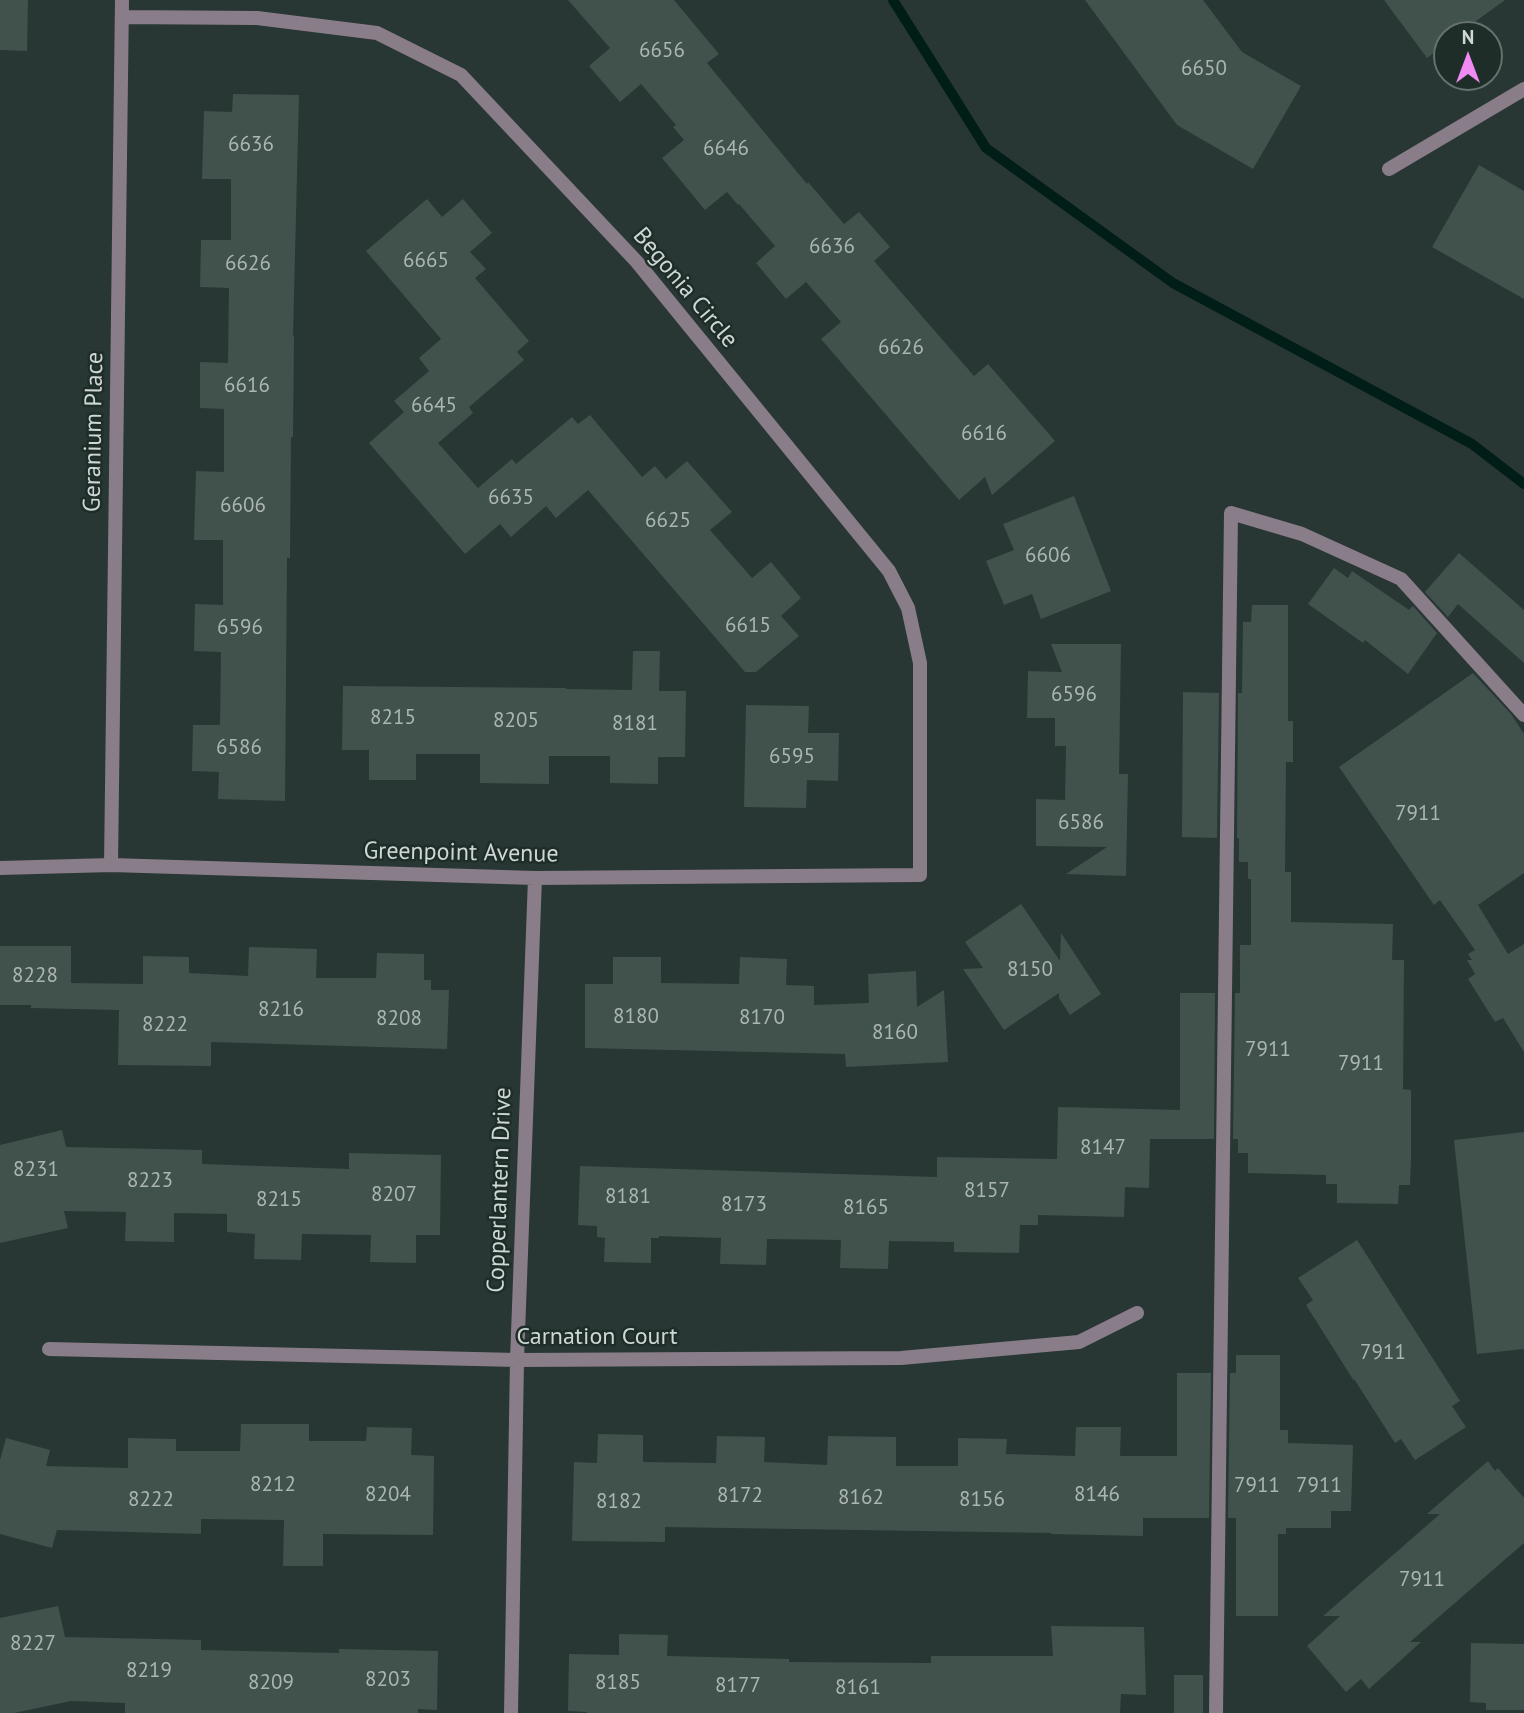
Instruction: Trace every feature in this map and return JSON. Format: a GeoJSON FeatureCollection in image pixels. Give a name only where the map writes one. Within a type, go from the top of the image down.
{"type":"FeatureCollection","features":[{"type":"Feature","properties":{"kind":"street","name":"Geranium Place"},"geometry":{"type":"LineString","coordinates":[[111,865],[122,0]]}},
{"type":"Feature","properties":{"kind":"street","name":"Begonia Circle"},"geometry":{"type":"LineString","coordinates":[[122,17],[257,18],[377,33],[461,75],[618,243],[889,571],[908,608],[920,663],[920,875]]}},
{"type":"Feature","properties":{"kind":"street"},"geometry":{"type":"LineString","coordinates":[[1389,169],[1524,89]]}},
{"type":"Feature","properties":{"kind":"street"},"geometry":{"type":"LineString","coordinates":[[1216,1713],[1231,513],[1302,534],[1401,579],[1524,715]]}},
{"type":"Feature","properties":{"kind":"street","name":"Greenpoint Avenue"},"geometry":{"type":"LineString","coordinates":[[0,868],[111,865],[535,878],[920,875]]}},
{"type":"Feature","properties":{"kind":"street","name":"Copperlantern Drive"},"geometry":{"type":"LineString","coordinates":[[511,1713],[517,1360],[535,878]]}},
{"type":"Feature","properties":{"kind":"street","name":"Carnation Court"},"geometry":{"type":"LineString","coordinates":[[49,1349],[517,1360],[901,1358],[1079,1342],[1137,1313]]}},
{"type":"Feature","properties":{"kind":"building"},"geometry":{"type":"Polygon","coordinates":[[[0,0],[28,0],[27,51],[0,50],[0,0]]]}},
{"type":"Feature","properties":{"kind":"building"},"geometry":{"type":"Polygon","coordinates":[[[568,0],[674,0],[719,54],[707,63],[807,184],[808,182],[844,224],[859,212],[890,247],[874,261],[974,376],[988,364],[1055,441],[992,495],[985,477],[959,500],[821,339],[841,322],[806,282],[786,299],[756,263],[775,246],[739,204],[727,192],[705,210],[662,158],[684,140],[673,127],[676,125],[641,84],[620,102],[589,66],[610,48],[568,0]]]}},
{"type":"Feature","properties":{"kind":"building"},"geometry":{"type":"Polygon","coordinates":[[[1085,0],[1203,0],[1242,52],[1301,86],[1253,169],[1177,125],[1085,0]]]}},
{"type":"Feature","properties":{"kind":"building"},"geometry":{"type":"Polygon","coordinates":[[[1384,0],[1505,0],[1476,21],[1433,21],[1433,54],[1427,58],[1384,0]]]}},
{"type":"Feature","properties":{"kind":"building"},"geometry":{"type":"Polygon","coordinates":[[[233,94],[299,95],[290,558],[287,558],[285,801],[218,799],[219,772],[192,771],[193,725],[220,725],[221,652],[194,651],[195,604],[223,605],[223,540],[194,540],[196,471],[224,472],[224,409],[200,408],[200,362],[228,363],[229,288],[200,287],[201,240],[231,240],[231,179],[202,179],[204,111],[232,112],[233,94]]]}},
{"type":"Feature","properties":{"kind":"building"},"geometry":{"type":"Polygon","coordinates":[[[1479,165],[1524,191],[1524,299],[1432,247],[1479,165]]]}},
{"type":"Feature","properties":{"kind":"building"},"geometry":{"type":"Polygon","coordinates":[[[427,199],[442,217],[463,199],[492,233],[470,252],[486,269],[475,278],[529,341],[517,352],[524,360],[469,407],[473,413],[438,443],[478,488],[512,459],[516,464],[572,417],[578,424],[590,415],[642,477],[655,466],[666,479],[687,461],[732,512],[710,530],[752,578],[771,562],[801,598],[781,616],[799,636],[756,672],[745,672],[588,490],[556,518],[546,506],[511,537],[500,524],[465,554],[369,443],[404,412],[394,401],[429,371],[419,358],[441,339],[366,251],[427,199]]]}},
{"type":"Feature","properties":{"kind":"building"},"geometry":{"type":"Polygon","coordinates":[[[1074,496],[1111,591],[1041,619],[1032,594],[1004,605],[986,561],[1014,550],[1003,524],[1074,496]]]}},
{"type":"Feature","properties":{"kind":"building"},"geometry":{"type":"Polygon","coordinates":[[[1459,553],[1524,610],[1524,663],[1458,604],[1448,617],[1425,592],[1459,553]]]}},
{"type":"Feature","properties":{"kind":"building"},"geometry":{"type":"Polygon","coordinates":[[[1334,568],[1348,578],[1352,571],[1409,610],[1413,606],[1437,633],[1408,674],[1365,640],[1363,643],[1308,604],[1334,568]]]}},
{"type":"Feature","properties":{"kind":"building"},"geometry":{"type":"Polygon","coordinates":[[[1252,605],[1288,605],[1288,721],[1293,721],[1293,762],[1286,762],[1285,872],[1291,872],[1291,922],[1393,924],[1392,960],[1404,960],[1403,1089],[1411,1090],[1411,1160],[1410,1185],[1399,1185],[1398,1204],[1337,1203],[1337,1184],[1326,1184],[1326,1175],[1248,1173],[1248,1153],[1238,1153],[1238,1139],[1233,1139],[1235,993],[1240,993],[1240,945],[1251,945],[1251,879],[1248,879],[1248,862],[1239,862],[1237,838],[1238,693],[1242,693],[1243,622],[1251,622],[1252,605]]]}},
{"type":"Feature","properties":{"kind":"building"},"geometry":{"type":"Polygon","coordinates":[[[1051,644],[1121,644],[1119,774],[1128,774],[1126,876],[1066,874],[1107,847],[1036,846],[1036,799],[1065,800],[1066,746],[1055,746],[1055,718],[1027,718],[1028,671],[1062,672],[1051,644]]]}},
{"type":"Feature","properties":{"kind":"building"},"geometry":{"type":"Polygon","coordinates":[[[633,651],[660,651],[659,691],[686,691],[685,757],[658,757],[658,784],[610,783],[610,756],[549,756],[549,784],[480,783],[480,754],[416,754],[416,780],[369,780],[369,750],[342,750],[343,686],[632,690],[633,651]]]}},
{"type":"Feature","properties":{"kind":"building"},"geometry":{"type":"Polygon","coordinates":[[[1473,673],[1511,714],[1524,734],[1524,873],[1478,905],[1508,954],[1524,944],[1524,1052],[1503,1018],[1495,1022],[1468,979],[1475,974],[1467,960],[1472,960],[1468,954],[1475,950],[1440,900],[1434,905],[1339,767],[1473,673]]]}},
{"type":"Feature","properties":{"kind":"building"},"geometry":{"type":"Polygon","coordinates":[[[1183,692],[1219,693],[1217,838],[1182,837],[1183,692]]]}},
{"type":"Feature","properties":{"kind":"building"},"geometry":{"type":"Polygon","coordinates":[[[746,705],[809,706],[808,733],[839,733],[838,781],[807,780],[806,808],[744,807],[746,705]]]}},
{"type":"Feature","properties":{"kind":"building"},"geometry":{"type":"Polygon","coordinates":[[[1021,904],[1060,961],[1061,933],[1101,994],[1070,1015],[1059,998],[1059,993],[1004,1030],[963,969],[983,968],[965,942],[1021,904]]]}},
{"type":"Feature","properties":{"kind":"building"},"geometry":{"type":"Polygon","coordinates":[[[0,946],[71,946],[71,983],[143,984],[143,956],[189,957],[189,973],[248,976],[249,947],[317,949],[316,978],[376,978],[377,953],[424,954],[424,980],[431,980],[431,990],[449,990],[447,1049],[211,1042],[211,1066],[118,1065],[119,1010],[0,1005],[0,946]]]}},
{"type":"Feature","properties":{"kind":"building"},"geometry":{"type":"Polygon","coordinates":[[[613,957],[661,957],[661,983],[739,984],[740,957],[787,959],[786,985],[814,986],[814,1005],[869,1003],[868,974],[916,971],[917,1007],[944,990],[948,1062],[846,1067],[845,1054],[585,1048],[585,984],[613,984],[613,957]]]}},
{"type":"Feature","properties":{"kind":"building"},"geometry":{"type":"Polygon","coordinates":[[[1180,993],[1215,993],[1214,1139],[1150,1139],[1149,1188],[1125,1187],[1124,1217],[1038,1215],[1038,1225],[1020,1225],[1019,1253],[954,1252],[954,1242],[889,1241],[888,1269],[840,1268],[841,1240],[767,1239],[766,1265],[720,1264],[721,1238],[659,1236],[651,1238],[651,1263],[604,1262],[605,1238],[597,1237],[597,1226],[578,1225],[580,1166],[937,1177],[937,1157],[1057,1159],[1058,1107],[1180,1110],[1180,993]]]}},
{"type":"Feature","properties":{"kind":"building"},"geometry":{"type":"Polygon","coordinates":[[[62,1130],[66,1147],[202,1150],[202,1164],[349,1169],[349,1153],[441,1155],[440,1235],[416,1235],[416,1263],[370,1262],[371,1235],[302,1234],[301,1260],[254,1259],[255,1234],[227,1232],[227,1214],[174,1213],[174,1242],[125,1241],[126,1212],[64,1211],[68,1228],[0,1243],[0,1145],[62,1130]]]}},
{"type":"Feature","properties":{"kind":"building"},"geometry":{"type":"Polygon","coordinates":[[[1524,1132],[1524,1349],[1477,1354],[1454,1140],[1524,1132]]]}},
{"type":"Feature","properties":{"kind":"building"},"geometry":{"type":"Polygon","coordinates":[[[1357,1240],[1460,1401],[1452,1406],[1466,1427],[1415,1460],[1401,1439],[1395,1443],[1354,1381],[1306,1305],[1313,1300],[1298,1278],[1357,1240]]]}},
{"type":"Feature","properties":{"kind":"building"},"geometry":{"type":"Polygon","coordinates":[[[1236,1355],[1280,1355],[1280,1430],[1288,1430],[1288,1443],[1353,1445],[1351,1511],[1331,1511],[1331,1528],[1286,1528],[1286,1534],[1278,1534],[1278,1616],[1236,1616],[1236,1518],[1228,1518],[1230,1373],[1236,1373],[1236,1355]]]}},
{"type":"Feature","properties":{"kind":"building"},"geometry":{"type":"Polygon","coordinates":[[[1177,1373],[1211,1373],[1209,1518],[1143,1518],[1143,1536],[665,1527],[665,1542],[572,1541],[574,1462],[597,1463],[598,1434],[643,1435],[643,1462],[716,1463],[717,1436],[765,1437],[764,1462],[827,1465],[828,1436],[896,1437],[896,1466],[958,1466],[958,1438],[1007,1439],[1006,1454],[1075,1456],[1076,1427],[1121,1427],[1120,1456],[1177,1456],[1177,1373]]]}},
{"type":"Feature","properties":{"kind":"building"},"geometry":{"type":"Polygon","coordinates":[[[241,1424],[309,1424],[309,1441],[366,1441],[367,1427],[412,1428],[411,1455],[434,1456],[433,1535],[323,1534],[323,1566],[283,1566],[284,1520],[201,1519],[201,1534],[57,1530],[52,1548],[0,1534],[0,1460],[6,1438],[50,1450],[46,1466],[128,1468],[128,1438],[176,1439],[176,1451],[240,1451],[241,1424]]]}},
{"type":"Feature","properties":{"kind":"building"},"geometry":{"type":"Polygon","coordinates":[[[1488,1461],[1495,1471],[1498,1468],[1524,1498],[1524,1543],[1410,1642],[1421,1642],[1369,1689],[1361,1679],[1346,1692],[1307,1646],[1340,1616],[1323,1616],[1440,1514],[1427,1514],[1488,1461]]]}},
{"type":"Feature","properties":{"kind":"building"},"geometry":{"type":"Polygon","coordinates":[[[58,1606],[65,1637],[201,1640],[201,1650],[339,1653],[339,1649],[438,1651],[437,1710],[418,1709],[418,1713],[125,1713],[125,1703],[71,1701],[14,1713],[0,1713],[0,1618],[58,1606]]]}},
{"type":"Feature","properties":{"kind":"building"},"geometry":{"type":"Polygon","coordinates":[[[1051,1626],[1144,1627],[1146,1695],[1121,1694],[1120,1713],[568,1711],[569,1654],[619,1655],[619,1634],[668,1635],[667,1656],[789,1659],[789,1662],[931,1663],[931,1656],[1053,1656],[1051,1626]]]}},
{"type":"Feature","properties":{"kind":"building"},"geometry":{"type":"Polygon","coordinates":[[[1471,1643],[1524,1644],[1524,1710],[1486,1710],[1486,1703],[1470,1702],[1471,1643]]]}},
{"type":"Feature","properties":{"kind":"building"},"geometry":{"type":"Polygon","coordinates":[[[1174,1675],[1203,1675],[1203,1713],[1174,1713],[1174,1675]]]}},
{"type":"Feature","properties":{"kind":"waterway"},"geometry":{"type":"LineString","coordinates":[[893,0],[986,148],[1173,283],[1472,444],[1524,484]]}}]}
